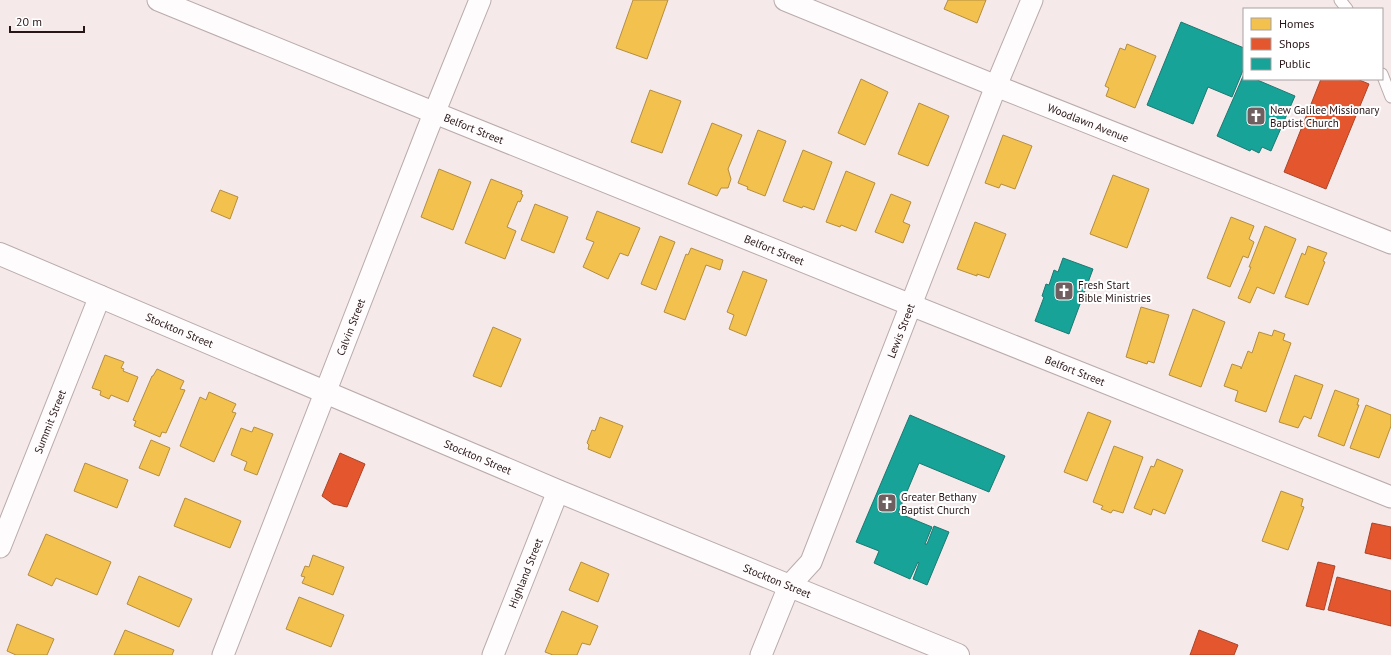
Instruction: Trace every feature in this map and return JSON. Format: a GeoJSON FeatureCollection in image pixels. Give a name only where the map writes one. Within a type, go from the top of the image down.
{"type":"FeatureCollection","features":[{"type":"Feature","properties":{"kind":"main road","name":"Stockton Street"},"geometry":{"type":"LineString","coordinates":[[0,254],[558,491],[958,655]]}},
{"type":"Feature","properties":{"kind":"street","name":"Belfort Street"},"geometry":{"type":"LineString","coordinates":[[158,0],[434,113],[1391,497]]}},
{"type":"Feature","properties":{"kind":"street","name":"Calvin Street"},"geometry":{"type":"LineString","coordinates":[[223,655],[434,113],[480,0]]}},
{"type":"Feature","properties":{"kind":"street","name":"Woodlawn Avenue"},"geometry":{"type":"LineString","coordinates":[[786,0],[996,86],[1391,243]]}},
{"type":"Feature","properties":{"kind":"street","name":"Lewis Street"},"geometry":{"type":"LineString","coordinates":[[761,655],[789,586],[811,562],[996,86],[1032,0]]}},
{"type":"Feature","properties":{"kind":"street","name":"Summit Street"},"geometry":{"type":"LineString","coordinates":[[0,547],[100,296]]}},
{"type":"Feature","properties":{"kind":"street","name":"Highland Street"},"geometry":{"type":"LineString","coordinates":[[493,655],[558,491]]}},
{"type":"Feature","properties":{"kind":"lane"},"geometry":{"type":"LineString","coordinates":[[1383,77],[1391,97]]}},
{"type":"Feature","properties":{"kind":"building: Homes"},"geometry":{"type":"Polygon","coordinates":[[[633,0],[668,0],[647,59],[616,48],[633,0]]]}},
{"type":"Feature","properties":{"kind":"building: Homes"},"geometry":{"type":"Polygon","coordinates":[[[948,0],[986,0],[977,23],[944,9],[948,0]]]}},
{"type":"Feature","properties":{"kind":"building: Homes"},"geometry":{"type":"Polygon","coordinates":[[[1127,44],[1156,56],[1135,108],[1106,96],[1109,88],[1105,86],[1120,48],[1125,50],[1127,44]]]}},
{"type":"Feature","properties":{"kind":"building: Homes"},"geometry":{"type":"Polygon","coordinates":[[[861,79],[888,92],[865,145],[838,133],[861,79]]]}},
{"type":"Feature","properties":{"kind":"building: Homes"},"geometry":{"type":"Polygon","coordinates":[[[650,90],[681,101],[662,153],[631,142],[650,90]]]}},
{"type":"Feature","properties":{"kind":"building: Homes"},"geometry":{"type":"Polygon","coordinates":[[[919,103],[949,116],[928,166],[898,154],[919,103]]]}},
{"type":"Feature","properties":{"kind":"building: Homes"},"geometry":{"type":"Polygon","coordinates":[[[712,123],[742,135],[728,169],[731,179],[728,188],[721,188],[717,196],[688,184],[712,123]]]}},
{"type":"Feature","properties":{"kind":"building: Homes"},"geometry":{"type":"Polygon","coordinates":[[[758,130],[786,141],[765,196],[747,189],[748,187],[738,183],[758,130]]]}},
{"type":"Feature","properties":{"kind":"building: Homes"},"geometry":{"type":"Polygon","coordinates":[[[1003,135],[1032,146],[1015,189],[1001,184],[999,188],[985,183],[1003,135]]]}},
{"type":"Feature","properties":{"kind":"building: Homes"},"geometry":{"type":"Polygon","coordinates":[[[803,150],[832,162],[814,210],[803,206],[802,208],[783,201],[803,150]]]}},
{"type":"Feature","properties":{"kind":"building: Homes"},"geometry":{"type":"Polygon","coordinates":[[[439,169],[471,182],[453,230],[421,217],[439,169]]]}},
{"type":"Feature","properties":{"kind":"building: Homes"},"geometry":{"type":"Polygon","coordinates":[[[846,171],[875,183],[856,231],[841,225],[840,227],[826,222],[846,171]]]}},
{"type":"Feature","properties":{"kind":"building: Homes"},"geometry":{"type":"Polygon","coordinates":[[[1113,175],[1149,189],[1127,248],[1090,234],[1113,175]]]}},
{"type":"Feature","properties":{"kind":"building: Homes"},"geometry":{"type":"Polygon","coordinates":[[[491,179],[522,191],[521,194],[523,195],[520,202],[518,201],[507,227],[516,231],[505,259],[465,243],[491,179]]]}},
{"type":"Feature","properties":{"kind":"building: Homes"},"geometry":{"type":"Polygon","coordinates":[[[220,190],[238,197],[230,219],[211,211],[220,190]]]}},
{"type":"Feature","properties":{"kind":"building: Homes"},"geometry":{"type":"Polygon","coordinates":[[[891,194],[911,202],[903,222],[910,225],[903,243],[875,232],[891,194]]]}},
{"type":"Feature","properties":{"kind":"building: Homes"},"geometry":{"type":"Polygon","coordinates":[[[535,204],[568,217],[554,253],[521,240],[535,204]]]}},
{"type":"Feature","properties":{"kind":"building: Homes"},"geometry":{"type":"Polygon","coordinates":[[[597,211],[640,228],[628,256],[620,253],[608,279],[583,267],[594,242],[586,239],[597,211]]]}},
{"type":"Feature","properties":{"kind":"building: Homes"},"geometry":{"type":"Polygon","coordinates":[[[1231,217],[1254,226],[1249,239],[1254,242],[1248,258],[1243,256],[1230,287],[1207,278],[1231,217]]]}},
{"type":"Feature","properties":{"kind":"building: Homes"},"geometry":{"type":"Polygon","coordinates":[[[975,222],[1006,234],[989,278],[977,274],[977,276],[957,269],[975,222]]]}},
{"type":"Feature","properties":{"kind":"building: Homes"},"geometry":{"type":"Polygon","coordinates":[[[1265,226],[1296,239],[1274,294],[1257,287],[1250,303],[1238,298],[1251,267],[1249,267],[1265,226]]]}},
{"type":"Feature","properties":{"kind":"building: Homes"},"geometry":{"type":"Polygon","coordinates":[[[660,236],[675,242],[656,290],[641,284],[660,236]]]}},
{"type":"Feature","properties":{"kind":"building: Homes"},"geometry":{"type":"Polygon","coordinates":[[[1308,246],[1327,253],[1323,261],[1325,262],[1308,305],[1285,297],[1302,253],[1305,255],[1308,246]]]}},
{"type":"Feature","properties":{"kind":"building: Homes"},"geometry":{"type":"Polygon","coordinates":[[[691,248],[723,260],[720,270],[706,265],[685,320],[664,312],[686,254],[688,255],[691,248]]]}},
{"type":"Feature","properties":{"kind":"building: Homes"},"geometry":{"type":"Polygon","coordinates":[[[743,271],[767,280],[746,336],[729,329],[734,315],[727,312],[743,271]]]}},
{"type":"Feature","properties":{"kind":"building: Homes"},"geometry":{"type":"Polygon","coordinates":[[[1141,307],[1169,315],[1154,363],[1148,361],[1147,364],[1126,357],[1141,307]]]}},
{"type":"Feature","properties":{"kind":"building: Homes"},"geometry":{"type":"Polygon","coordinates":[[[1193,309],[1225,322],[1201,387],[1169,375],[1193,309]]]}},
{"type":"Feature","properties":{"kind":"building: Homes"},"geometry":{"type":"Polygon","coordinates":[[[493,327],[521,339],[501,387],[473,376],[493,327]]]}},
{"type":"Feature","properties":{"kind":"building: Homes"},"geometry":{"type":"Polygon","coordinates":[[[1274,330],[1285,334],[1283,340],[1291,343],[1266,412],[1235,401],[1238,391],[1224,386],[1232,364],[1241,367],[1241,369],[1248,351],[1252,353],[1259,332],[1272,336],[1274,330]]]}},
{"type":"Feature","properties":{"kind":"building: Homes"},"geometry":{"type":"Polygon","coordinates":[[[105,355],[124,362],[121,368],[124,369],[123,371],[138,377],[128,402],[111,395],[109,399],[100,395],[101,391],[92,388],[105,355]]]}},
{"type":"Feature","properties":{"kind":"building: Homes"},"geometry":{"type":"Polygon","coordinates":[[[157,369],[184,381],[180,389],[185,390],[166,433],[162,432],[160,437],[134,426],[136,421],[133,420],[152,376],[157,369]]]}},
{"type":"Feature","properties":{"kind":"building: Homes"},"geometry":{"type":"Polygon","coordinates":[[[1295,375],[1323,385],[1311,419],[1304,416],[1298,428],[1279,422],[1295,375]]]}},
{"type":"Feature","properties":{"kind":"building: Homes"},"geometry":{"type":"Polygon","coordinates":[[[1335,390],[1359,399],[1357,405],[1359,405],[1344,446],[1318,436],[1335,390]]]}},
{"type":"Feature","properties":{"kind":"building: Homes"},"geometry":{"type":"Polygon","coordinates":[[[209,392],[236,404],[232,412],[236,413],[214,462],[180,446],[200,397],[206,400],[209,392]]]}},
{"type":"Feature","properties":{"kind":"building: Homes"},"geometry":{"type":"Polygon","coordinates":[[[1366,405],[1391,415],[1391,426],[1379,458],[1350,448],[1366,405]]]}},
{"type":"Feature","properties":{"kind":"building: Homes"},"geometry":{"type":"Polygon","coordinates":[[[1088,412],[1111,421],[1087,481],[1064,472],[1088,412]]]}},
{"type":"Feature","properties":{"kind":"building: Homes"},"geometry":{"type":"Polygon","coordinates":[[[600,417],[623,426],[610,458],[588,449],[589,445],[587,443],[592,430],[595,431],[600,417]]]}},
{"type":"Feature","properties":{"kind":"building: Homes"},"geometry":{"type":"Polygon","coordinates":[[[254,427],[273,434],[257,475],[244,470],[247,462],[231,455],[241,428],[252,432],[254,427]]]}},
{"type":"Feature","properties":{"kind":"building: Homes"},"geometry":{"type":"Polygon","coordinates":[[[151,440],[170,448],[159,476],[139,468],[151,440]]]}},
{"type":"Feature","properties":{"kind":"building: Homes"},"geometry":{"type":"Polygon","coordinates":[[[1114,446],[1143,457],[1123,513],[1113,510],[1111,513],[1101,509],[1103,506],[1093,502],[1114,446]]]}},
{"type":"Feature","properties":{"kind":"building: Homes"},"geometry":{"type":"Polygon","coordinates":[[[1157,459],[1183,470],[1165,514],[1153,509],[1151,515],[1134,508],[1151,466],[1154,467],[1157,459]]]}},
{"type":"Feature","properties":{"kind":"building: Homes"},"geometry":{"type":"Polygon","coordinates":[[[85,463],[128,480],[117,508],[74,491],[85,463]]]}},
{"type":"Feature","properties":{"kind":"building: Homes"},"geometry":{"type":"Polygon","coordinates":[[[1281,491],[1303,499],[1301,506],[1304,507],[1288,550],[1262,541],[1281,491]]]}},
{"type":"Feature","properties":{"kind":"building: Homes"},"geometry":{"type":"Polygon","coordinates":[[[185,498],[241,521],[230,548],[174,526],[185,498]]]}},
{"type":"Feature","properties":{"kind":"building: Homes"},"geometry":{"type":"Polygon","coordinates":[[[46,534],[111,562],[97,595],[56,578],[52,586],[28,575],[46,534]]]}},
{"type":"Feature","properties":{"kind":"building: Homes"},"geometry":{"type":"Polygon","coordinates":[[[313,555],[344,567],[333,595],[302,583],[305,577],[301,576],[305,566],[309,567],[313,555]]]}},
{"type":"Feature","properties":{"kind":"building: Homes"},"geometry":{"type":"Polygon","coordinates":[[[581,562],[609,574],[598,602],[569,590],[581,562]]]}},
{"type":"Feature","properties":{"kind":"building: Homes"},"geometry":{"type":"Polygon","coordinates":[[[139,576],[192,599],[179,627],[127,604],[139,576]]]}},
{"type":"Feature","properties":{"kind":"building: Homes"},"geometry":{"type":"Polygon","coordinates":[[[299,597],[344,615],[331,647],[286,629],[299,597]]]}},
{"type":"Feature","properties":{"kind":"building: Homes"},"geometry":{"type":"Polygon","coordinates":[[[562,611],[598,626],[590,645],[582,643],[577,655],[553,655],[545,652],[562,611]]]}},
{"type":"Feature","properties":{"kind":"building: Homes"},"geometry":{"type":"Polygon","coordinates":[[[17,624],[54,639],[47,655],[16,655],[7,651],[17,624]]]}},
{"type":"Feature","properties":{"kind":"building: Homes"},"geometry":{"type":"Polygon","coordinates":[[[125,630],[174,650],[172,655],[114,655],[125,630]]]}},
{"type":"Feature","properties":{"kind":"building: Shops"},"geometry":{"type":"Polygon","coordinates":[[[1321,80],[1359,80],[1369,84],[1326,189],[1284,172],[1321,80]]]}},
{"type":"Feature","properties":{"kind":"building: Shops"},"geometry":{"type":"Polygon","coordinates":[[[340,453],[365,464],[347,507],[333,504],[322,496],[340,453]]]}},
{"type":"Feature","properties":{"kind":"building: Shops"},"geometry":{"type":"Polygon","coordinates":[[[1372,523],[1391,527],[1391,559],[1365,553],[1372,523]]]}},
{"type":"Feature","properties":{"kind":"building: Shops"},"geometry":{"type":"Polygon","coordinates":[[[1318,562],[1335,566],[1324,610],[1306,606],[1318,562]]]}},
{"type":"Feature","properties":{"kind":"building: Shops"},"geometry":{"type":"Polygon","coordinates":[[[1337,577],[1391,591],[1391,626],[1328,610],[1337,577]]]}},
{"type":"Feature","properties":{"kind":"building: Shops"},"geometry":{"type":"Polygon","coordinates":[[[1199,630],[1238,645],[1234,655],[1190,655],[1199,630]]]}},
{"type":"Feature","properties":{"kind":"building: Public"},"geometry":{"type":"Polygon","coordinates":[[[1181,22],[1243,48],[1243,70],[1232,97],[1208,87],[1193,124],[1147,105],[1181,22]]]}},
{"type":"Feature","properties":{"kind":"building: Public","name":"New Galilee Missionary Baptist Church"},"geometry":{"type":"Polygon","coordinates":[[[1243,76],[1243,80],[1257,80],[1295,96],[1271,151],[1262,147],[1259,153],[1251,149],[1250,151],[1217,136],[1243,76]]]}},
{"type":"Feature","properties":{"kind":"building: Public","name":"Fresh Start Bible Ministries"},"geometry":{"type":"Polygon","coordinates":[[[1063,258],[1093,269],[1069,334],[1035,321],[1044,297],[1042,296],[1046,284],[1049,285],[1054,270],[1058,272],[1063,258]]]}},
{"type":"Feature","properties":{"kind":"building: Public","name":"Greater Bethany Baptist Church"},"geometry":{"type":"Polygon","coordinates":[[[910,415],[1005,456],[989,492],[919,463],[898,513],[932,527],[925,544],[927,544],[934,526],[949,532],[927,585],[913,579],[919,563],[918,562],[910,579],[874,563],[879,551],[856,542],[910,415]]]}},
{"type":"Feature","properties":{"kind":"place","name":"New Galilee Missionary Baptist Church"},"geometry":{"type":"Point","coordinates":[1256,116]}},
{"type":"Feature","properties":{"kind":"place","name":"Fresh Start Bible Ministries"},"geometry":{"type":"Point","coordinates":[1064,291]}},
{"type":"Feature","properties":{"kind":"place","name":"Greater Bethany Baptist Church"},"geometry":{"type":"Point","coordinates":[887,503]}}]}
